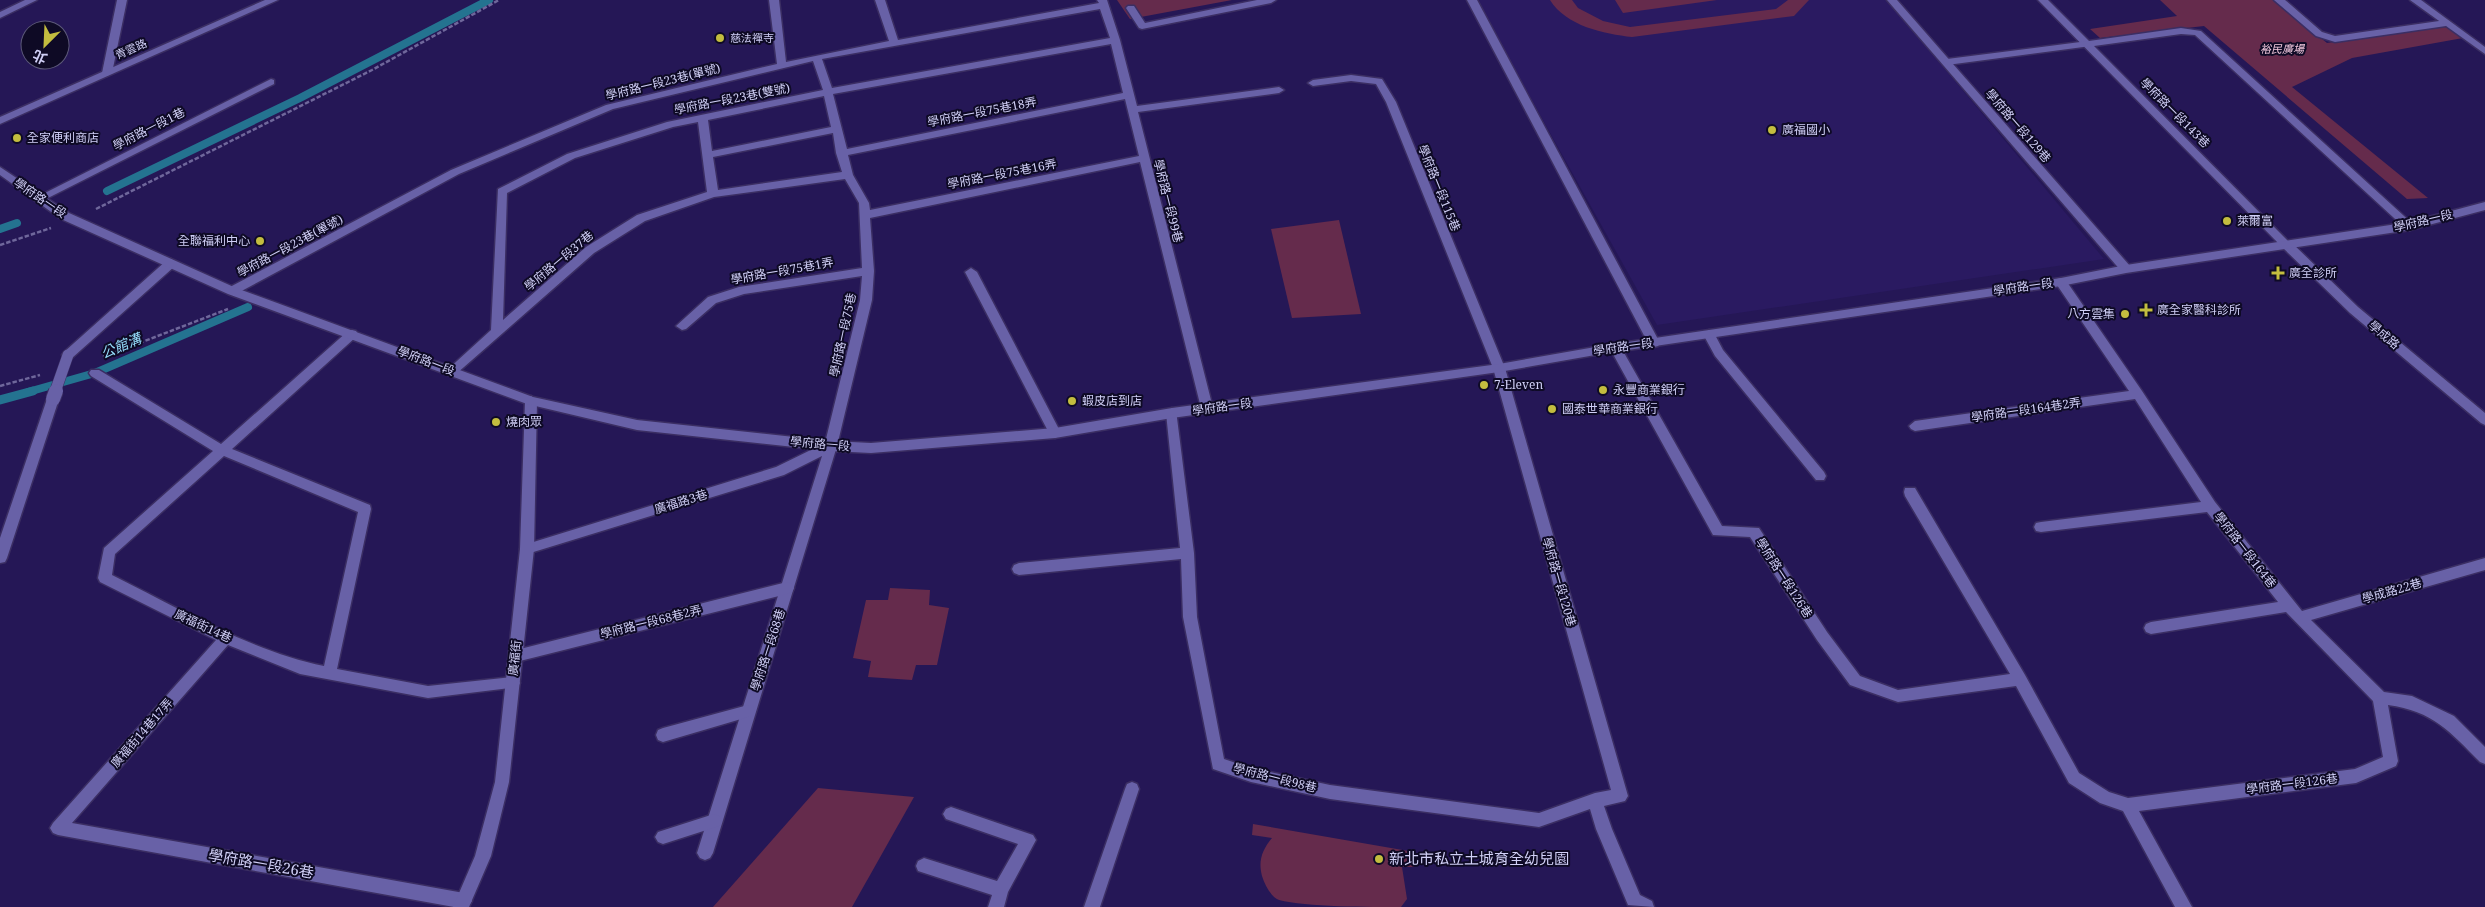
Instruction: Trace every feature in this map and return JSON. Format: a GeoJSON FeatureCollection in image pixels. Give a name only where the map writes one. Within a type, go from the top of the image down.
{"type":"FeatureCollection","features":[{"type":"Feature","properties":{"kind":"street"},"geometry":{"type":"LineString","coordinates":[[0,15],[32,0]]}},
{"type":"Feature","properties":{"kind":"street"},"geometry":{"type":"LineString","coordinates":[[107,73],[122,0]]}},
{"type":"Feature","properties":{"kind":"street"},"geometry":{"type":"LineString","coordinates":[[774,0],[782,66]]}},
{"type":"Feature","properties":{"kind":"street"},"geometry":{"type":"LineString","coordinates":[[880,0],[894,43]]}},
{"type":"Feature","properties":{"kind":"street"},"geometry":{"type":"LineString","coordinates":[[1131,8],[1142,26],[1271,0]]}},
{"type":"Feature","properties":{"kind":"street"},"geometry":{"type":"LineString","coordinates":[[1472,0],[1654,343]]}},
{"type":"Feature","properties":{"kind":"street","name":"學府路一段129巷"},"geometry":{"type":"LineString","coordinates":[[1892,0],[2126,268]]}},
{"type":"Feature","properties":{"kind":"street","name":"學府路一段143巷"},"geometry":{"type":"LineString","coordinates":[[2043,0],[2287,245]]}},
{"type":"Feature","properties":{"kind":"street"},"geometry":{"type":"LineString","coordinates":[[2279,0],[2319,34],[2336,39],[2446,23]]}},
{"type":"Feature","properties":{"kind":"street"},"geometry":{"type":"LineString","coordinates":[[2415,0],[2485,51]]}},
{"type":"Feature","properties":{"kind":"street","name":"青雲路"},"geometry":{"type":"LineString","coordinates":[[0,122],[266,1]]}},
{"type":"Feature","properties":{"kind":"street","name":"學府路一段23巷(單號)"},"geometry":{"type":"LineString","coordinates":[[232,291],[455,172],[610,106],[817,57],[1104,3]]}},
{"type":"Feature","properties":{"kind":"street","name":"學府路一段99巷"},"geometry":{"type":"LineString","coordinates":[[1104,3],[1208,408]]}},
{"type":"Feature","properties":{"kind":"street"},"geometry":{"type":"LineString","coordinates":[[1947,62],[2181,30],[2198,33],[2410,226]]}},
{"type":"Feature","properties":{"kind":"street","name":"學府路一段23巷(雙號)"},"geometry":{"type":"LineString","coordinates":[[497,332],[502,191],[571,156],[671,124],[828,92],[1115,40]]}},
{"type":"Feature","properties":{"kind":"street","name":"學府路一段75巷"},"geometry":{"type":"LineString","coordinates":[[817,57],[828,92],[841,154],[848,174],[864,203],[868,270],[866,300],[831,446]]}},
{"type":"Feature","properties":{"kind":"street","name":"學府路一段115巷"},"geometry":{"type":"LineString","coordinates":[[1313,83],[1351,78],[1379,81],[1391,102],[1499,368]]}},
{"type":"Feature","properties":{"kind":"street","name":"學府路一段1巷"},"geometry":{"type":"LineString","coordinates":[[38,198],[271,82]]}},
{"type":"Feature","properties":{"kind":"street"},"geometry":{"type":"LineString","coordinates":[[1132,110],[1279,90]]}},
{"type":"Feature","properties":{"kind":"street","name":"學府路一段75巷18弄"},"geometry":{"type":"LineString","coordinates":[[841,154],[1129,95]]}},
{"type":"Feature","properties":{"kind":"street"},"geometry":{"type":"LineString","coordinates":[[704,118],[713,194]]}},
{"type":"Feature","properties":{"kind":"street"},"geometry":{"type":"LineString","coordinates":[[708,155],[836,130]]}},
{"type":"Feature","properties":{"kind":"street","name":"學府路一段75巷16弄"},"geometry":{"type":"LineString","coordinates":[[865,215],[1145,158]]}},
{"type":"Feature","properties":{"kind":"street","name":"學府路一段"},"geometry":{"type":"LineString","coordinates":[[0,170],[38,198],[75,220],[232,291],[531,401],[637,424],[831,446],[871,448],[1055,433],[1172,413],[1499,368],[1709,334],[2061,282],[2126,268],[2410,226],[2485,206]]}},
{"type":"Feature","properties":{"kind":"street","name":"學府路一段37巷"},"geometry":{"type":"LineString","coordinates":[[452,371],[590,250],[641,218],[713,194],[848,174]]}},
{"type":"Feature","properties":{"kind":"street","name":"學成路"},"geometry":{"type":"LineString","coordinates":[[2287,245],[2354,310],[2485,420]]}},
{"type":"Feature","properties":{"kind":"street"},"geometry":{"type":"LineString","coordinates":[[0,558],[68,355],[172,263]]}},
{"type":"Feature","properties":{"kind":"street","name":"學府路一段75巷1弄"},"geometry":{"type":"LineString","coordinates":[[682,326],[712,300],[743,290],[868,270]]}},
{"type":"Feature","properties":{"kind":"street"},"geometry":{"type":"LineString","coordinates":[[971,272],[1055,433]]}},
{"type":"Feature","properties":{"kind":"street","name":"學府路一段164巷"},"geometry":{"type":"LineString","coordinates":[[2061,282],[2138,394],[2210,506],[2299,618],[2380,698]]}},
{"type":"Feature","properties":{"kind":"street"},"geometry":{"type":"LineString","coordinates":[[220,450],[352,334]]}},
{"type":"Feature","properties":{"kind":"street"},"geometry":{"type":"LineString","coordinates":[[1709,334],[1718,353],[1820,476]]}},
{"type":"Feature","properties":{"kind":"street","name":"學府路一段126巷"},"geometry":{"type":"LineString","coordinates":[[1618,354],[1718,532],[1754,532],[1822,636],[1855,681],[1898,696],[2020,679]]}},
{"type":"Feature","properties":{"kind":"street","name":"學府路一段120巷"},"geometry":{"type":"LineString","coordinates":[[1499,368],[1620,796]]}},
{"type":"Feature","properties":{"kind":"street"},"geometry":{"type":"LineString","coordinates":[[95,372],[220,450],[365,509],[329,674]]}},
{"type":"Feature","properties":{"kind":"street","name":"學府路一段164巷2弄"},"geometry":{"type":"LineString","coordinates":[[1914,426],[2138,394]]}},
{"type":"Feature","properties":{"kind":"street","name":"廣福街"},"geometry":{"type":"LineString","coordinates":[[463,904],[483,856],[502,782],[527,549],[531,401]]}},
{"type":"Feature","properties":{"kind":"street","name":"學府路一段98巷"},"geometry":{"type":"LineString","coordinates":[[1172,413],[1187,553],[1190,616],[1218,764],[1251,775],[1330,792],[1539,820],[1595,800],[1620,796]]}},
{"type":"Feature","properties":{"kind":"street","name":"廣福路3巷"},"geometry":{"type":"LineString","coordinates":[[527,549],[780,471],[831,446]]}},
{"type":"Feature","properties":{"kind":"street","name":"學府路一段68巷"},"geometry":{"type":"LineString","coordinates":[[704,853],[831,446]]}},
{"type":"Feature","properties":{"kind":"street","name":"廣福街14巷"},"geometry":{"type":"LineString","coordinates":[[220,450],[109,552],[105,578],[226,638],[300,668],[428,692],[513,683]]}},
{"type":"Feature","properties":{"kind":"street","name":"學府路一段126巷"},"geometry":{"type":"LineString","coordinates":[[1910,492],[2020,679],[2074,778],[2105,798],[2128,804],[2356,776],[2391,761],[2380,698]]}},
{"type":"Feature","properties":{"kind":"street"},"geometry":{"type":"LineString","coordinates":[[2040,527],[2210,506]]}},
{"type":"Feature","properties":{"kind":"street"},"geometry":{"type":"LineString","coordinates":[[1019,569],[1187,553]]}},
{"type":"Feature","properties":{"kind":"street","name":"學成路22巷"},"geometry":{"type":"LineString","coordinates":[[2299,618],[2483,567]]}},
{"type":"Feature","properties":{"kind":"street","name":"學府路一段68巷2弄"},"geometry":{"type":"LineString","coordinates":[[516,656],[787,588]]}},
{"type":"Feature","properties":{"kind":"street"},"geometry":{"type":"LineString","coordinates":[[2151,628],[2289,606]]}},
{"type":"Feature","properties":{"kind":"street","name":"廣福街14巷17弄"},"geometry":{"type":"LineString","coordinates":[[58,828],[226,638]]}},
{"type":"Feature","properties":{"kind":"street"},"geometry":{"type":"LineString","coordinates":[[2380,698],[2412,702],[2449,721],[2485,757]]}},
{"type":"Feature","properties":{"kind":"street"},"geometry":{"type":"LineString","coordinates":[[663,735],[748,712]]}},
{"type":"Feature","properties":{"kind":"street"},"geometry":{"type":"LineString","coordinates":[[1092,907],[1132,789]]}},
{"type":"Feature","properties":{"kind":"street"},"geometry":{"type":"LineString","coordinates":[[1595,800],[1604,829],[1634,900],[1646,907]]}},
{"type":"Feature","properties":{"kind":"street"},"geometry":{"type":"LineString","coordinates":[[2128,804],[2184,907]]}},
{"type":"Feature","properties":{"kind":"street"},"geometry":{"type":"LineString","coordinates":[[951,814],[1028,840],[1001,890],[996,907]]}},
{"type":"Feature","properties":{"kind":"street"},"geometry":{"type":"LineString","coordinates":[[663,837],[714,821]]}},
{"type":"Feature","properties":{"kind":"street","name":"學府路一段26巷"},"geometry":{"type":"LineString","coordinates":[[58,828],[463,904]]}},
{"type":"Feature","properties":{"kind":"street"},"geometry":{"type":"LineString","coordinates":[[924,866],[1001,890]]}},
{"type":"Feature","properties":{"kind":"path"},"geometry":{"type":"LineString","coordinates":[[0,245],[75,220],[372,70],[499,0]]}},
{"type":"Feature","properties":{"kind":"shaded area","name":"廣福國小"},"geometry":{"type":"Polygon","coordinates":[[[1476,0],[1887,0],[2104,259],[1657,325],[1476,0]]]}},
{"type":"Feature","properties":{"kind":"green space"},"geometry":{"type":"Polygon","coordinates":[[[1117,0],[1232,0],[1130,19],[1117,0]]]}},
{"type":"Feature","properties":{"kind":"green space"},"geometry":{"type":"Polygon","coordinates":[[[1550,0],[1572,0],[1578,8],[1603,21],[1630,27],[1776,9],[1788,0],[1809,0],[1794,16],[1632,37],[1610,34],[1586,27],[1566,16],[1550,0]]]}},
{"type":"Feature","properties":{"kind":"green space"},"geometry":{"type":"Polygon","coordinates":[[[1615,0],[1717,0],[1623,13],[1615,0]]]}},
{"type":"Feature","properties":{"kind":"green space","name":"裕民廣場"},"geometry":{"type":"Polygon","coordinates":[[[2160,0],[2273,0],[2327,43],[2444,24],[2463,38],[2352,58],[2292,87],[2428,198],[2407,199],[2204,26],[2100,38],[2090,29],[2177,16],[2160,0]]]}},
{"type":"Feature","properties":{"kind":"green space"},"geometry":{"type":"Polygon","coordinates":[[[1339,220],[1361,314],[1292,318],[1271,229],[1339,220]]]}},
{"type":"Feature","properties":{"kind":"green space"},"geometry":{"type":"Polygon","coordinates":[[[890,588],[930,590],[929,605],[949,608],[937,665],[916,665],[912,680],[868,677],[871,661],[853,658],[866,600],[888,600],[890,588]]]}},
{"type":"Feature","properties":{"kind":"green space"},"geometry":{"type":"Polygon","coordinates":[[[818,788],[914,797],[852,907],[713,907],[818,788]]]}},
{"type":"Feature","properties":{"kind":"green space"},"geometry":{"type":"Polygon","coordinates":[[[1253,824],[1414,852],[1414,867],[1402,867],[1407,899],[1401,907],[1321,905],[1279,900],[1268,890],[1260,865],[1266,847],[1272,838],[1252,835],[1253,824]]]}},
{"type":"Feature","properties":{"kind":"waterway"},"geometry":{"type":"LineString","coordinates":[[107,191],[300,98],[489,0]]}},
{"type":"Feature","properties":{"kind":"waterway"},"geometry":{"type":"LineString","coordinates":[[0,229],[17,223]]}},
{"type":"Feature","properties":{"kind":"waterway","name":"公館溝"},"geometry":{"type":"LineString","coordinates":[[28,392],[95,373],[248,307]]}},
{"type":"Feature","properties":{"kind":"waterway","name":"公館溝"},"geometry":{"type":"LineString","coordinates":[[0,400],[33,391]]}},
{"type":"Feature","properties":{"kind":"place","name":"慈法禪寺"},"geometry":{"type":"Point","coordinates":[720,38]}},
{"type":"Feature","properties":{"kind":"place","name":"廣福國小"},"geometry":{"type":"Point","coordinates":[1772,130]}},
{"type":"Feature","properties":{"kind":"place","name":"全家便利商店"},"geometry":{"type":"Point","coordinates":[17,138]}},
{"type":"Feature","properties":{"kind":"place","name":"萊爾富"},"geometry":{"type":"Point","coordinates":[2227,221]}},
{"type":"Feature","properties":{"kind":"place","name":"全聯福利中心"},"geometry":{"type":"Point","coordinates":[260,241]}},
{"type":"Feature","properties":{"kind":"place","name":"廣全診所"},"geometry":{"type":"Point","coordinates":[2278,273]}},
{"type":"Feature","properties":{"kind":"place","name":"廣全家醫科診所"},"geometry":{"type":"Point","coordinates":[2146,310]}},
{"type":"Feature","properties":{"kind":"place","name":"八方雲集"},"geometry":{"type":"Point","coordinates":[2125,314]}},
{"type":"Feature","properties":{"kind":"place","name":"7-Eleven"},"geometry":{"type":"Point","coordinates":[1484,385]}},
{"type":"Feature","properties":{"kind":"place","name":"永豐商業銀行"},"geometry":{"type":"Point","coordinates":[1603,390]}},
{"type":"Feature","properties":{"kind":"place","name":"蝦皮店到店"},"geometry":{"type":"Point","coordinates":[1072,401]}},
{"type":"Feature","properties":{"kind":"place","name":"國泰世華商業銀行"},"geometry":{"type":"Point","coordinates":[1552,409]}},
{"type":"Feature","properties":{"kind":"place","name":"燒肉眾"},"geometry":{"type":"Point","coordinates":[496,422]}},
{"type":"Feature","properties":{"kind":"place","name":"新北市私立土城育全幼兒園"},"geometry":{"type":"Point","coordinates":[1379,859]}}]}
